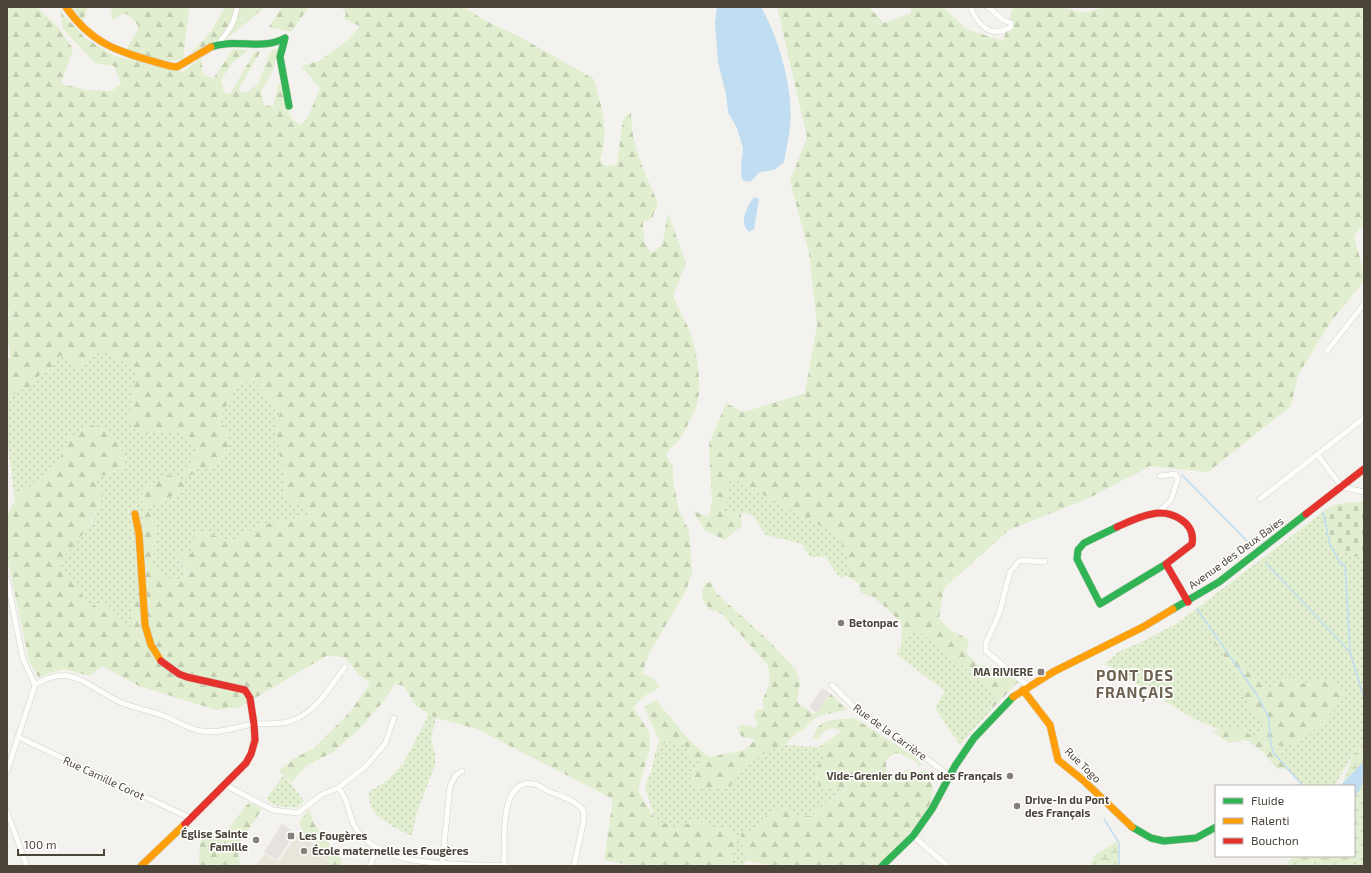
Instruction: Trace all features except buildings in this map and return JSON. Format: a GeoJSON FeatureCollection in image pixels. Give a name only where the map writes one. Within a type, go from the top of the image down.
{"type":"FeatureCollection","features":[{"type":"Feature","properties":{"kind":"street"},"geometry":{"type":"LineString","coordinates":[[66,7],[74,22],[107,47],[177,67],[203,50],[218,44],[246,45],[276,43],[285,38],[280,57],[289,106]]}},
{"type":"Feature","properties":{"kind":"street"},"geometry":{"type":"LineString","coordinates":[[218,44],[230,30],[235,20],[237,7]]}},
{"type":"Feature","properties":{"kind":"street"},"geometry":{"type":"LineString","coordinates":[[970,7],[976,21],[987,30],[1004,31],[1012,27],[1011,23],[1003,20],[988,7]]}},
{"type":"Feature","properties":{"kind":"street"},"geometry":{"type":"LineString","coordinates":[[1327,350],[1364,304]]}},
{"type":"Feature","properties":{"kind":"street"},"geometry":{"type":"LineString","coordinates":[[1260,499],[1364,418]]}},
{"type":"Feature","properties":{"kind":"street"},"geometry":{"type":"LineString","coordinates":[[1317,454],[1342,487],[1364,492]]}},
{"type":"Feature","properties":{"kind":"street","name":"Avenue des Deux Baies"},"geometry":{"type":"LineString","coordinates":[[882,866],[913,836],[932,809],[958,761],[974,738],[998,711],[1026,690],[1091,654],[1117,642],[1220,582],[1364,469]]}},
{"type":"Feature","properties":{"kind":"street"},"geometry":{"type":"LineString","coordinates":[[1158,513],[1185,522],[1193,533],[1192,544],[1166,564],[1100,604],[1077,559],[1078,550],[1084,543],[1135,520],[1158,513],[1171,500],[1178,480],[1175,474],[1160,476]]}},
{"type":"Feature","properties":{"kind":"street"},"geometry":{"type":"LineString","coordinates":[[134,514],[140,534],[142,554],[145,629],[152,649],[161,661],[178,674],[245,690],[250,698],[255,740],[251,754],[246,763],[226,785],[141,866]]}},
{"type":"Feature","properties":{"kind":"street"},"geometry":{"type":"LineString","coordinates":[[1026,690],[986,651],[986,643],[999,614],[1010,572],[1019,561],[1027,559],[1036,562],[1045,561]]}},
{"type":"Feature","properties":{"kind":"street"},"geometry":{"type":"LineString","coordinates":[[1166,564],[1188,602]]}},
{"type":"Feature","properties":{"kind":"street"},"geometry":{"type":"LineString","coordinates":[[7,579],[23,659],[35,685]]}},
{"type":"Feature","properties":{"kind":"street"},"geometry":{"type":"LineString","coordinates":[[7,771],[35,685],[58,675],[78,678],[118,701],[203,731],[223,731],[254,724],[287,722],[306,714],[317,704],[344,667]]}},
{"type":"Feature","properties":{"kind":"street","name":"Rue de la Carrière"},"geometry":{"type":"LineString","coordinates":[[832,685],[858,710],[900,738],[950,776]]}},
{"type":"Feature","properties":{"kind":"street","name":"Rue Togo"},"geometry":{"type":"LineString","coordinates":[[1026,690],[1050,725],[1055,753],[1058,760],[1084,782],[1129,825],[1151,838],[1164,841],[1196,838],[1215,827]]}},
{"type":"Feature","properties":{"kind":"street"},"geometry":{"type":"LineString","coordinates":[[226,785],[273,810],[291,813],[301,811],[321,795],[338,788],[366,766],[385,744],[394,718]]}},
{"type":"Feature","properties":{"kind":"street","name":"Rue Camille Corot"},"geometry":{"type":"LineString","coordinates":[[18,737],[190,818]]}},
{"type":"Feature","properties":{"kind":"street"},"geometry":{"type":"LineString","coordinates":[[442,864],[450,786],[456,775],[462,771]]}},
{"type":"Feature","properties":{"kind":"street"},"geometry":{"type":"LineString","coordinates":[[338,788],[344,794],[351,822],[356,829],[377,849],[413,860],[442,864],[506,866],[506,813],[509,797],[517,787],[535,784],[576,804],[583,810],[584,819],[574,866]]}},
{"type":"Feature","properties":{"kind":"street"},"geometry":{"type":"LineString","coordinates":[[7,812],[27,866]]}},
{"type":"Feature","properties":{"kind":"street"},"geometry":{"type":"LineString","coordinates":[[913,836],[948,866]]}},
{"type":"Feature","properties":{"kind":"street"},"geometry":{"type":"LineString","coordinates":[[370,866],[377,849]]}},
{"type":"Feature","properties":{"kind":"shaded area"},"geometry":{"type":"Polygon","coordinates":[[[822,688],[830,693],[817,713],[809,707],[822,688]]]}},
{"type":"Feature","properties":{"kind":"shaded area"},"geometry":{"type":"Polygon","coordinates":[[[282,824],[295,833],[277,860],[264,852],[282,824]]]}},
{"type":"Feature","properties":{"kind":"shaded area","name":"École maternelle les Fougères"},"geometry":{"type":"Polygon","coordinates":[[[299,833],[321,849],[331,866],[260,866],[257,864],[265,854],[278,862],[299,833]]]}},
{"type":"Feature","properties":{"kind":"green space"},"geometry":{"type":"Polygon","coordinates":[[[7,7],[37,7],[58,27],[73,49],[61,84],[88,90],[111,91],[121,84],[114,66],[95,63],[63,29],[60,7],[63,14],[85,38],[114,56],[183,72],[201,58],[203,74],[213,79],[233,49],[248,50],[232,63],[221,80],[224,93],[230,94],[255,51],[261,51],[238,90],[246,93],[258,84],[271,51],[279,47],[273,70],[261,92],[264,105],[273,107],[279,82],[291,118],[300,125],[309,115],[320,88],[301,66],[319,61],[349,39],[360,26],[344,19],[346,13],[341,7],[463,7],[594,79],[605,129],[603,149],[600,160],[606,166],[617,164],[623,119],[631,112],[633,137],[636,148],[658,203],[652,218],[643,222],[644,243],[652,253],[662,245],[668,213],[686,263],[673,296],[691,335],[697,357],[699,380],[698,402],[695,410],[681,437],[666,456],[673,466],[673,480],[679,510],[689,531],[692,572],[686,591],[650,652],[642,673],[653,678],[660,687],[646,695],[633,707],[649,732],[650,747],[638,791],[655,819],[676,828],[699,819],[709,829],[717,826],[734,831],[736,842],[729,866],[634,866],[604,860],[613,799],[477,729],[436,718],[416,706],[404,686],[395,684],[382,703],[360,728],[333,752],[306,766],[292,782],[279,771],[293,759],[314,748],[350,712],[370,683],[358,674],[345,657],[326,656],[240,707],[216,710],[139,686],[102,666],[90,676],[64,669],[38,677],[29,661],[7,557],[7,515],[15,500],[29,486],[55,468],[70,437],[91,425],[110,432],[123,451],[125,467],[94,479],[103,489],[97,511],[86,530],[57,564],[67,572],[90,607],[105,602],[132,629],[133,606],[146,583],[142,491],[166,475],[181,478],[187,489],[146,508],[156,525],[153,562],[163,576],[176,581],[186,576],[185,567],[166,546],[175,554],[192,553],[195,532],[205,532],[232,542],[259,525],[313,515],[284,495],[286,480],[280,457],[275,425],[282,409],[271,403],[254,380],[238,384],[218,421],[232,433],[224,439],[231,441],[221,461],[203,471],[198,468],[188,478],[182,472],[199,452],[196,452],[196,448],[183,431],[169,430],[141,434],[128,423],[137,370],[103,350],[77,368],[73,361],[60,355],[49,372],[45,368],[30,387],[18,389],[7,405],[7,359],[11,357],[7,336],[9,312],[7,302],[7,7]]]}},
{"type":"Feature","properties":{"kind":"green space"},"geometry":{"type":"Polygon","coordinates":[[[71,7],[88,7],[82,24],[71,7]]]}},
{"type":"Feature","properties":{"kind":"green space"},"geometry":{"type":"Polygon","coordinates":[[[111,7],[191,7],[189,9],[183,59],[165,62],[126,50],[139,27],[132,18],[125,13],[112,20],[111,7]]]}},
{"type":"Feature","properties":{"kind":"green space"},"geometry":{"type":"Polygon","coordinates":[[[225,7],[265,7],[226,39],[217,40],[191,53],[212,30],[225,7]]]}},
{"type":"Feature","properties":{"kind":"green space"},"geometry":{"type":"Polygon","coordinates":[[[282,7],[309,7],[291,32],[269,27],[282,7]]]}},
{"type":"Feature","properties":{"kind":"green space"},"geometry":{"type":"Polygon","coordinates":[[[777,7],[869,7],[884,23],[911,13],[911,7],[943,7],[966,29],[1003,41],[1013,7],[1060,7],[1084,13],[1105,7],[1364,7],[1364,223],[1354,236],[1364,274],[1364,281],[1330,323],[1298,375],[1291,406],[1208,472],[1150,466],[1089,498],[1009,530],[944,588],[939,618],[949,629],[969,640],[966,652],[976,664],[1001,669],[1018,682],[991,710],[996,693],[914,628],[901,648],[902,623],[874,597],[861,593],[859,584],[846,575],[850,573],[851,566],[838,535],[730,477],[725,511],[741,514],[742,526],[724,540],[705,530],[692,510],[708,517],[712,504],[709,444],[726,403],[744,412],[805,393],[817,325],[809,253],[790,181],[807,137],[777,7]]]}},
{"type":"Feature","properties":{"kind":"green space"},"geometry":{"type":"Polygon","coordinates":[[[103,350],[137,370],[134,389],[141,434],[169,430],[183,431],[199,451],[196,457],[182,472],[198,468],[231,441],[224,439],[218,421],[238,384],[254,380],[271,403],[282,409],[280,457],[286,480],[284,495],[313,515],[259,525],[232,542],[205,532],[192,553],[175,554],[169,549],[184,567],[186,576],[176,581],[163,576],[153,562],[156,525],[146,508],[187,489],[142,491],[146,583],[133,606],[132,630],[105,602],[90,607],[67,572],[57,564],[92,522],[101,501],[94,479],[125,467],[70,437],[55,468],[29,486],[15,500],[7,437],[7,405],[18,389],[30,387],[46,367],[49,371],[60,355],[73,361],[77,368],[103,350]]]}},
{"type":"Feature","properties":{"kind":"green space"},"geometry":{"type":"Polygon","coordinates":[[[730,477],[838,535],[851,566],[850,574],[840,578],[825,557],[810,557],[802,544],[766,535],[754,517],[747,513],[741,514],[724,511],[730,477]]]}},
{"type":"Feature","properties":{"kind":"green space"},"geometry":{"type":"Polygon","coordinates":[[[1364,502],[1364,555],[1354,557],[1330,545],[1327,515],[1331,506],[1343,503],[1364,502]]]}},
{"type":"Feature","properties":{"kind":"green space"},"geometry":{"type":"Polygon","coordinates":[[[1331,506],[1327,515],[1354,557],[1364,555],[1364,744],[1354,753],[1335,785],[1304,785],[1258,745],[1194,719],[1105,664],[1118,652],[1144,641],[1179,622],[1331,506]]]}},
{"type":"Feature","properties":{"kind":"green space"},"geometry":{"type":"Polygon","coordinates":[[[711,582],[716,593],[770,642],[796,670],[800,683],[797,702],[814,714],[831,694],[847,710],[829,713],[818,717],[808,724],[805,729],[798,732],[785,745],[764,753],[734,774],[737,779],[730,786],[707,790],[696,787],[691,779],[700,762],[691,758],[684,744],[676,747],[668,740],[660,748],[651,771],[659,740],[644,707],[656,700],[690,741],[709,757],[745,750],[755,740],[741,736],[737,728],[742,724],[755,728],[758,723],[753,716],[758,709],[762,710],[764,706],[762,701],[770,682],[768,665],[723,615],[715,610],[710,610],[707,606],[702,597],[702,590],[706,583],[711,582]]]}},
{"type":"Feature","properties":{"kind":"green space"},"geometry":{"type":"Polygon","coordinates":[[[914,627],[996,693],[991,710],[960,745],[935,708],[945,691],[896,654],[914,627]]]}},
{"type":"Feature","properties":{"kind":"green space"},"geometry":{"type":"Polygon","coordinates":[[[1216,638],[1268,691],[1277,682],[1290,676],[1302,684],[1327,679],[1335,684],[1346,696],[1321,724],[1298,742],[1291,745],[1275,746],[1293,768],[1277,769],[1263,752],[1247,740],[1229,743],[1212,731],[1237,727],[1257,739],[1264,730],[1244,696],[1240,681],[1212,639],[1216,638]]]}},
{"type":"Feature","properties":{"kind":"green space"},"geometry":{"type":"Polygon","coordinates":[[[428,713],[436,718],[431,738],[435,754],[435,765],[416,815],[412,836],[383,820],[377,814],[372,808],[369,800],[369,792],[388,780],[403,764],[425,722],[428,713]]]}},
{"type":"Feature","properties":{"kind":"green space"},"geometry":{"type":"Polygon","coordinates":[[[854,718],[914,756],[922,764],[918,767],[917,762],[895,753],[886,760],[886,771],[893,776],[907,769],[913,772],[915,778],[921,771],[926,770],[933,790],[932,799],[920,820],[902,842],[877,866],[775,866],[747,861],[740,838],[742,833],[750,831],[769,813],[785,808],[798,816],[813,816],[815,810],[848,789],[819,786],[815,769],[824,757],[819,747],[842,731],[831,728],[825,730],[818,739],[813,738],[819,726],[823,723],[834,720],[854,718]]]}},
{"type":"Feature","properties":{"kind":"green space"},"geometry":{"type":"Polygon","coordinates":[[[669,740],[684,744],[691,758],[700,762],[691,779],[734,774],[764,753],[785,745],[819,747],[824,757],[815,769],[819,786],[848,788],[815,810],[813,816],[798,816],[785,808],[769,813],[764,820],[740,838],[747,861],[741,866],[729,866],[736,842],[734,831],[709,829],[699,819],[676,828],[655,819],[645,787],[660,748],[669,740]]]}},
{"type":"Feature","properties":{"kind":"green space"},"geometry":{"type":"Polygon","coordinates":[[[1364,744],[1364,866],[1286,866],[1292,857],[1355,857],[1355,785],[1342,785],[1354,753],[1364,744]]]}},
{"type":"Feature","properties":{"kind":"green space"},"geometry":{"type":"Polygon","coordinates":[[[284,775],[304,801],[298,807],[281,807],[266,799],[284,775]]]}},
{"type":"Feature","properties":{"kind":"green space"},"geometry":{"type":"Polygon","coordinates":[[[249,802],[262,809],[236,848],[241,866],[199,866],[200,843],[204,835],[222,837],[249,802]]]}},
{"type":"Feature","properties":{"kind":"green space"},"geometry":{"type":"Polygon","coordinates":[[[309,809],[314,824],[341,859],[342,866],[331,866],[321,849],[304,834],[299,823],[309,809]]]}},
{"type":"Feature","properties":{"kind":"green space"},"geometry":{"type":"Polygon","coordinates":[[[1119,840],[1119,866],[1090,866],[1094,856],[1119,840]]]}},
{"type":"Feature","properties":{"kind":"water"},"geometry":{"type":"Polygon","coordinates":[[[717,7],[761,7],[774,34],[784,65],[790,97],[791,112],[790,130],[784,162],[774,170],[760,172],[750,182],[742,180],[741,167],[743,148],[737,128],[728,112],[726,94],[718,62],[715,23],[717,7]]]}},
{"type":"Feature","properties":{"kind":"water"},"geometry":{"type":"Polygon","coordinates":[[[754,197],[759,199],[754,229],[749,232],[744,224],[744,219],[746,210],[754,197]]]}},
{"type":"Feature","properties":{"kind":"water"},"geometry":{"type":"Polygon","coordinates":[[[1364,761],[1364,776],[1358,793],[1355,796],[1355,785],[1341,785],[1364,761]]]}},
{"type":"Feature","properties":{"kind":"waterway"},"geometry":{"type":"LineString","coordinates":[[1182,475],[1251,545]]}},
{"type":"Feature","properties":{"kind":"waterway"},"geometry":{"type":"LineString","coordinates":[[1323,512],[1330,545],[1341,564],[1345,565],[1350,651]]}},
{"type":"Feature","properties":{"kind":"waterway"},"geometry":{"type":"LineString","coordinates":[[1266,563],[1350,652],[1364,698]]}},
{"type":"Feature","properties":{"kind":"waterway"},"geometry":{"type":"LineString","coordinates":[[1197,609],[1257,695],[1269,718],[1270,739],[1273,752],[1302,785]]}},
{"type":"Feature","properties":{"kind":"waterway"},"geometry":{"type":"LineString","coordinates":[[1104,819],[1119,843],[1119,866]]}},
{"type":"Feature","properties":{"kind":"traffic: fast"},"geometry":{"type":"LineString","coordinates":[[211,47],[229,44],[267,44],[285,38],[280,57],[289,106]]}},
{"type":"Feature","properties":{"kind":"traffic: fast"},"geometry":{"type":"LineString","coordinates":[[1173,609],[1219,582],[1306,514]]}},
{"type":"Feature","properties":{"kind":"traffic: fast"},"geometry":{"type":"LineString","coordinates":[[1117,527],[1084,543],[1078,550],[1077,559],[1100,604],[1166,564]]}},
{"type":"Feature","properties":{"kind":"traffic: fast"},"geometry":{"type":"LineString","coordinates":[[882,866],[913,836],[932,809],[955,766],[974,738],[1013,697]]}},
{"type":"Feature","properties":{"kind":"traffic: fast"},"geometry":{"type":"LineString","coordinates":[[1132,827],[1151,838],[1164,841],[1196,838],[1215,828]]}},
{"type":"Feature","properties":{"kind":"traffic: slow"},"geometry":{"type":"LineString","coordinates":[[66,7],[77,21],[99,40],[125,52],[170,66],[177,67],[211,47]]}},
{"type":"Feature","properties":{"kind":"traffic: slow"},"geometry":{"type":"LineString","coordinates":[[135,514],[139,534],[145,625],[151,645],[161,661]]}},
{"type":"Feature","properties":{"kind":"traffic: slow"},"geometry":{"type":"LineString","coordinates":[[1013,697],[1053,672],[1143,627],[1173,609]]}},
{"type":"Feature","properties":{"kind":"traffic: slow"},"geometry":{"type":"LineString","coordinates":[[1023,690],[1050,725],[1058,760],[1084,781],[1132,827]]}},
{"type":"Feature","properties":{"kind":"traffic: slow"},"geometry":{"type":"LineString","coordinates":[[141,866],[185,824]]}},
{"type":"Feature","properties":{"kind":"traffic: jam"},"geometry":{"type":"LineString","coordinates":[[1306,514],[1364,469]]}},
{"type":"Feature","properties":{"kind":"traffic: jam"},"geometry":{"type":"LineString","coordinates":[[1117,527],[1134,519],[1159,513],[1174,516],[1181,519],[1186,524],[1190,529],[1192,544],[1166,564],[1188,602]]}},
{"type":"Feature","properties":{"kind":"traffic: jam"},"geometry":{"type":"LineString","coordinates":[[161,661],[179,674],[187,677],[245,690],[250,698],[254,724],[255,740],[251,754],[246,763],[185,824]]}},
{"type":"Feature","properties":{"kind":"place","name":"Betonpac"},"geometry":{"type":"Point","coordinates":[841,623]}},
{"type":"Feature","properties":{"kind":"place","name":"MA RIVIERE"},"geometry":{"type":"Point","coordinates":[1041,672]}},
{"type":"Feature","properties":{"kind":"place","name":"Vide-Grenier du Pont des Français"},"geometry":{"type":"Point","coordinates":[1010,776]}},
{"type":"Feature","properties":{"kind":"place","name":"Drive-In du Pont des Français"},"geometry":{"type":"Point","coordinates":[1017,806]}},
{"type":"Feature","properties":{"kind":"place","name":"Les Fougères"},"geometry":{"type":"Point","coordinates":[291,836]}},
{"type":"Feature","properties":{"kind":"place","name":"Église Sainte Famille"},"geometry":{"type":"Point","coordinates":[256,840]}},
{"type":"Feature","properties":{"kind":"place","name":"École maternelle les Fougères"},"geometry":{"type":"Point","coordinates":[304,851]}},
{"type":"Feature","properties":{"kind":"district","name":"PONT DES FRANÇAIS"},"geometry":{"type":"Point","coordinates":[1135,684]}}]}
